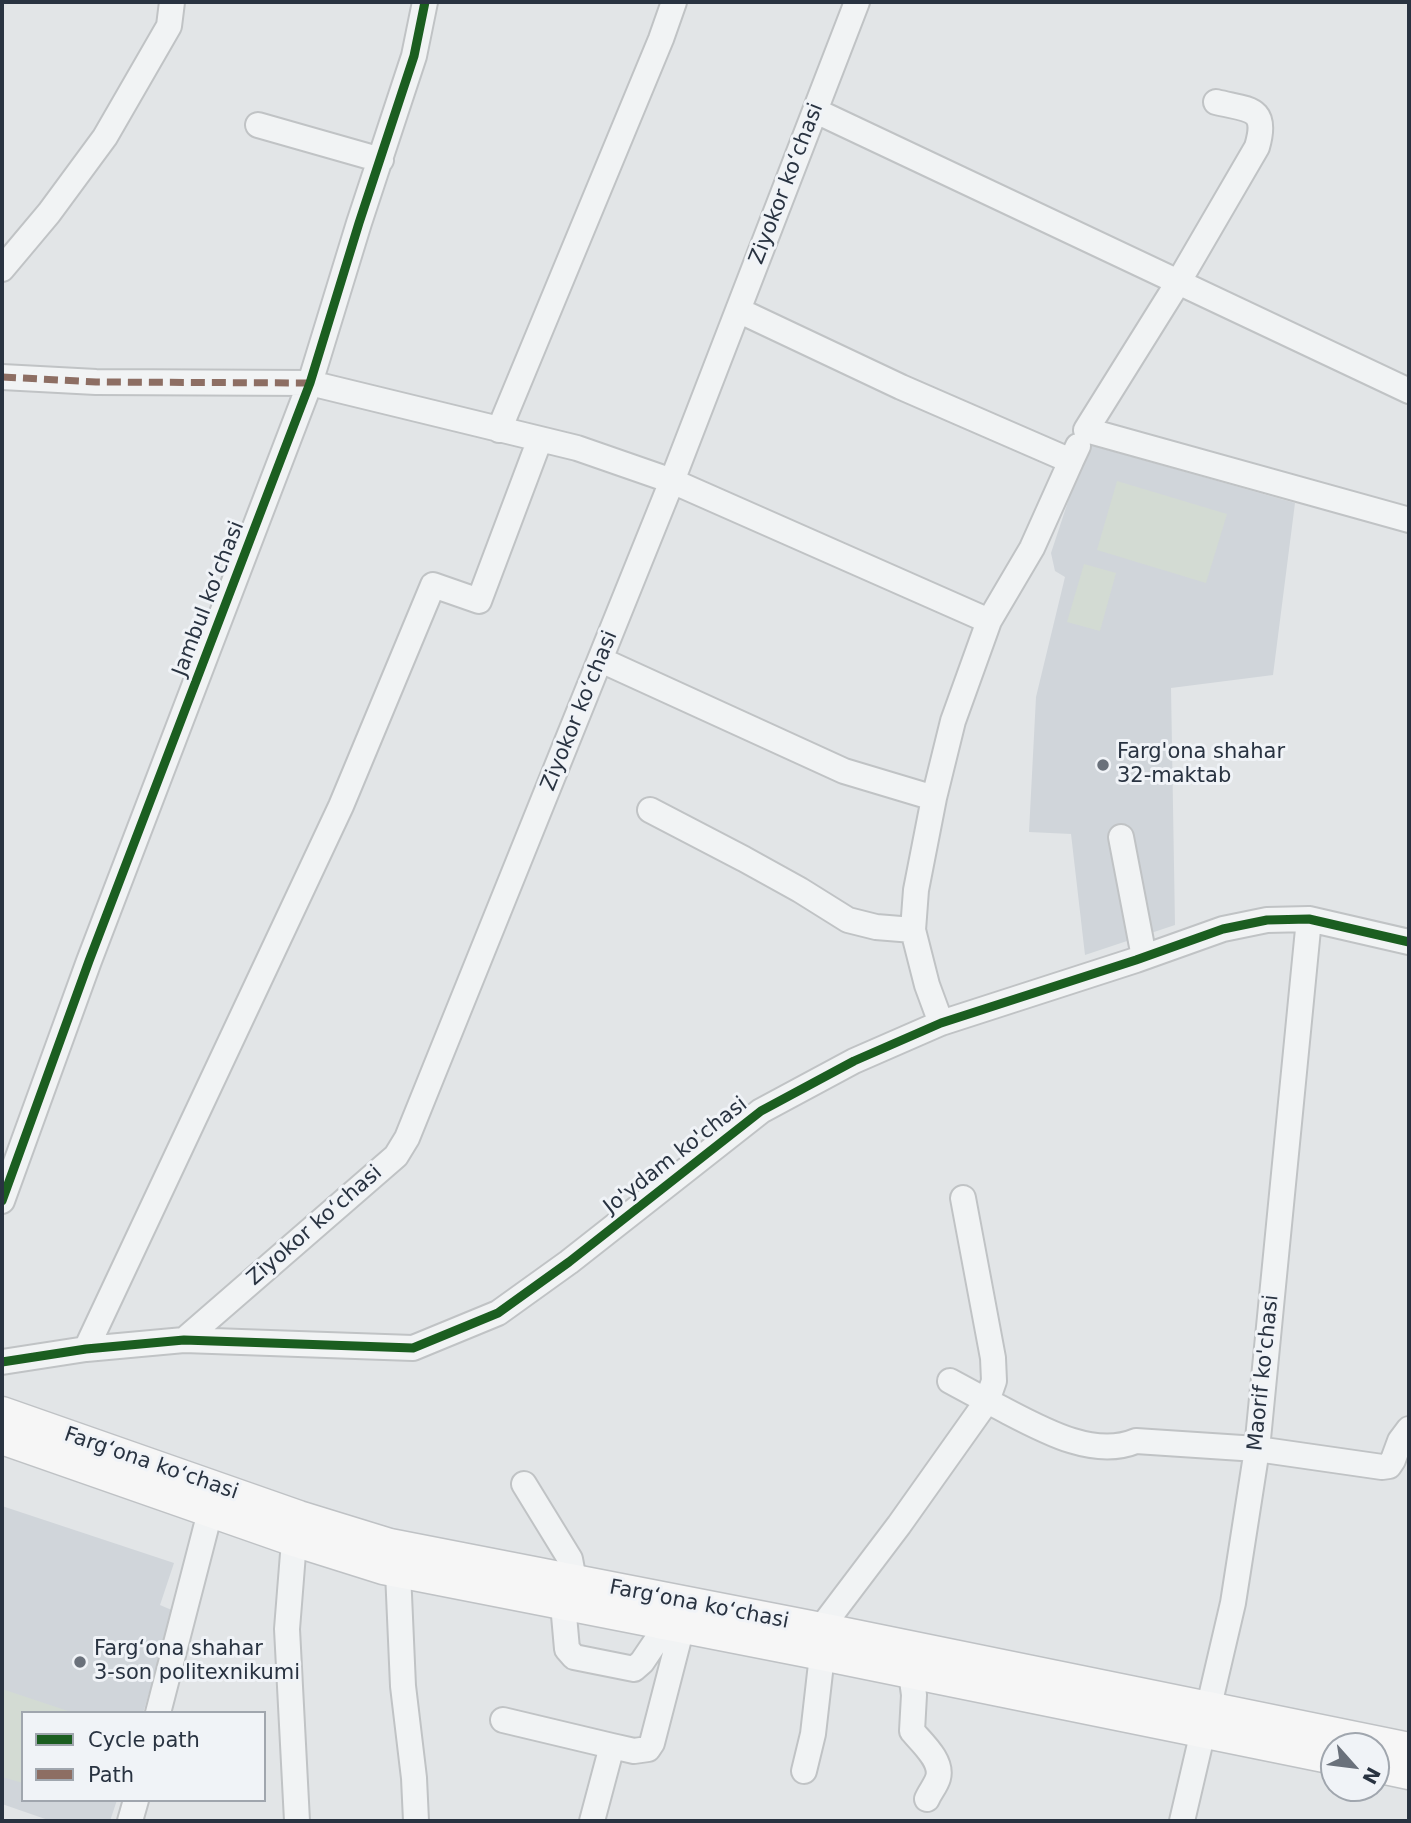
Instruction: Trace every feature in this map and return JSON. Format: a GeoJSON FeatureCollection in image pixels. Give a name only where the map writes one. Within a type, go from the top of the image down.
{"type":"FeatureCollection","features":[{"type":"Feature","properties":{"kind":"main road","name":"Fargʻona koʻchasi"},"geometry":{"type":"LineString","coordinates":[[2,1412],[343,1531],[568,1592],[675,1626],[821,1641],[911,1673],[1206,1720],[1409,1748]]}},
{"type":"Feature","properties":{"kind":"main road","name":"Fargʻona koʻchasi"},"geometry":{"type":"LineString","coordinates":[[2,1439],[294,1541],[398,1572],[568,1592],[821,1641],[1206,1720],[1320,1755]]}},
{"type":"Feature","properties":{"kind":"main road"},"geometry":{"type":"LineString","coordinates":[[1390,1770],[1409,1774]]}},
{"type":"Feature","properties":{"kind":"street"},"geometry":{"type":"LineString","coordinates":[[2,269],[49,213],[105,137],[169,26],[172,2]]}},
{"type":"Feature","properties":{"kind":"street","name":"Jambul koʻchasi"},"geometry":{"type":"LineString","coordinates":[[2,1201],[89,961],[310,383],[414,56],[425,2]]}},
{"type":"Feature","properties":{"kind":"street"},"geometry":{"type":"LineString","coordinates":[[499,430],[674,2]]}},
{"type":"Feature","properties":{"kind":"street","name":"Ziyokor koʻchasi"},"geometry":{"type":"LineString","coordinates":[[184,1340],[396,1156],[407,1138],[672,481],[857,2]]}},
{"type":"Feature","properties":{"kind":"street"},"geometry":{"type":"LineString","coordinates":[[941,1023],[927,985],[913,930],[916,890],[953,721],[989,621],[1032,548],[1086,430],[1179,281],[1257,147],[1262,131],[1259,117],[1252,111],[1216,102]]}},
{"type":"Feature","properties":{"kind":"street"},"geometry":{"type":"LineString","coordinates":[[816,111],[1409,391]]}},
{"type":"Feature","properties":{"kind":"street"},"geometry":{"type":"LineString","coordinates":[[258,125],[381,160]]}},
{"type":"Feature","properties":{"kind":"street"},"geometry":{"type":"LineString","coordinates":[[738,310],[901,387],[1071,461]]}},
{"type":"Feature","properties":{"kind":"street"},"geometry":{"type":"LineString","coordinates":[[2,377],[96,382],[310,383],[577,448],[672,481],[989,621]]}},
{"type":"Feature","properties":{"kind":"street"},"geometry":{"type":"LineString","coordinates":[[1086,430],[1409,520]]}},
{"type":"Feature","properties":{"kind":"street"},"geometry":{"type":"LineString","coordinates":[[86,1349],[341,806],[433,585],[479,601],[540,439]]}},
{"type":"Feature","properties":{"kind":"street"},"geometry":{"type":"LineString","coordinates":[[601,660],[844,771],[934,798]]}},
{"type":"Feature","properties":{"kind":"street"},"geometry":{"type":"LineString","coordinates":[[650,810],[800,890],[848,920],[876,927],[913,930]]}},
{"type":"Feature","properties":{"kind":"street"},"geometry":{"type":"LineString","coordinates":[[1121,837],[1144,957]]}},
{"type":"Feature","properties":{"kind":"street","name":"Jo'ydam ko'chasi"},"geometry":{"type":"LineString","coordinates":[[2,1362],[86,1349],[184,1340],[413,1348],[498,1313],[569,1262],[761,1111],[854,1061],[941,1023],[1223,929],[1267,920],[1309,919],[1409,942]]}},
{"type":"Feature","properties":{"kind":"street","name":"Maorif ko'chasi"},"geometry":{"type":"LineString","coordinates":[[1182,1821],[1233,1603],[1257,1449],[1309,919]]}},
{"type":"Feature","properties":{"kind":"street"},"geometry":{"type":"LineString","coordinates":[[804,1771],[813,1734],[821,1641],[987,1401],[995,1381],[963,1198]]}},
{"type":"Feature","properties":{"kind":"street"},"geometry":{"type":"LineString","coordinates":[[950,1381],[1069,1440],[1101,1447],[1124,1446],[1136,1441],[1257,1449],[1382,1467],[1389,1466],[1393,1461],[1400,1441],[1409,1429]]}},
{"type":"Feature","properties":{"kind":"street"},"geometry":{"type":"LineString","coordinates":[[524,1484],[570,1559],[567,1649],[574,1657],[634,1669],[675,1626]]}},
{"type":"Feature","properties":{"kind":"street"},"geometry":{"type":"LineString","coordinates":[[159,1711],[210,1512]]}},
{"type":"Feature","properties":{"kind":"street"},"geometry":{"type":"LineString","coordinates":[[294,1541],[287,1629],[298,1821]]}},
{"type":"Feature","properties":{"kind":"street"},"geometry":{"type":"LineString","coordinates":[[398,1572],[403,1686],[414,1778],[416,1821]]}},
{"type":"Feature","properties":{"kind":"street"},"geometry":{"type":"LineString","coordinates":[[503,1720],[634,1751],[648,1749],[652,1742],[675,1626]]}},
{"type":"Feature","properties":{"kind":"street"},"geometry":{"type":"LineString","coordinates":[[911,1673],[914,1695],[912,1731],[939,1768],[938,1778],[927,1798]]}},
{"type":"Feature","properties":{"kind":"street"},"geometry":{"type":"LineString","coordinates":[[592,1821],[612,1746]]}},
{"type":"Feature","properties":{"kind":"street"},"geometry":{"type":"LineString","coordinates":[[130,1821],[135,1802]]}},
{"type":"Feature","properties":{"kind":"shaded area","name":"Farg'ona shahar 32-maktab"},"geometry":{"type":"Polygon","coordinates":[[[1087,444],[1295,503],[1273,675],[1171,688],[1175,925],[1085,955],[1071,834],[1029,832],[1036,697],[1065,577],[1055,571],[1051,553],[1087,444]]]}},
{"type":"Feature","properties":{"kind":"shaded area"},"geometry":{"type":"Polygon","coordinates":[[[1117,481],[1227,514],[1206,583],[1097,550],[1117,481]]]}},
{"type":"Feature","properties":{"kind":"shaded area"},"geometry":{"type":"Polygon","coordinates":[[[1084,564],[1116,573],[1100,631],[1067,622],[1084,564]]]}},
{"type":"Feature","properties":{"kind":"shaded area","name":"Farg‘ona shahar 3-son politexnikumi"},"geometry":{"type":"Polygon","coordinates":[[[2,1506],[174,1563],[160,1605],[174,1611],[144,1711],[21,1711],[21,1802],[116,1802],[110,1821],[51,1821],[2,1804],[2,1506]]]}},
{"type":"Feature","properties":{"kind":"shaded area"},"geometry":{"type":"Polygon","coordinates":[[[2,1689],[68,1711],[21,1711],[21,1782],[2,1777],[2,1689]]]}},
{"type":"Feature","properties":{"kind":"marked path"},"geometry":{"type":"LineString","coordinates":[[2,377],[96,382],[310,383]]}},
{"type":"Feature","properties":{"kind":"cycle path"},"geometry":{"type":"LineString","coordinates":[[2,1201],[89,961],[310,383],[414,56],[425,2]]}},
{"type":"Feature","properties":{"kind":"cycle path"},"geometry":{"type":"LineString","coordinates":[[2,1362],[86,1349],[184,1340],[413,1348],[498,1313],[569,1262],[761,1111],[854,1061],[941,1023],[1223,929],[1267,920],[1309,919],[1409,942]]}},
{"type":"Feature","properties":{"kind":"place","name":"Farg'ona shahar 32-maktab"},"geometry":{"type":"Point","coordinates":[1103,765]}},
{"type":"Feature","properties":{"kind":"place","name":"Farg‘ona shahar 3-son politexnikumi"},"geometry":{"type":"Point","coordinates":[80,1662]}}]}
